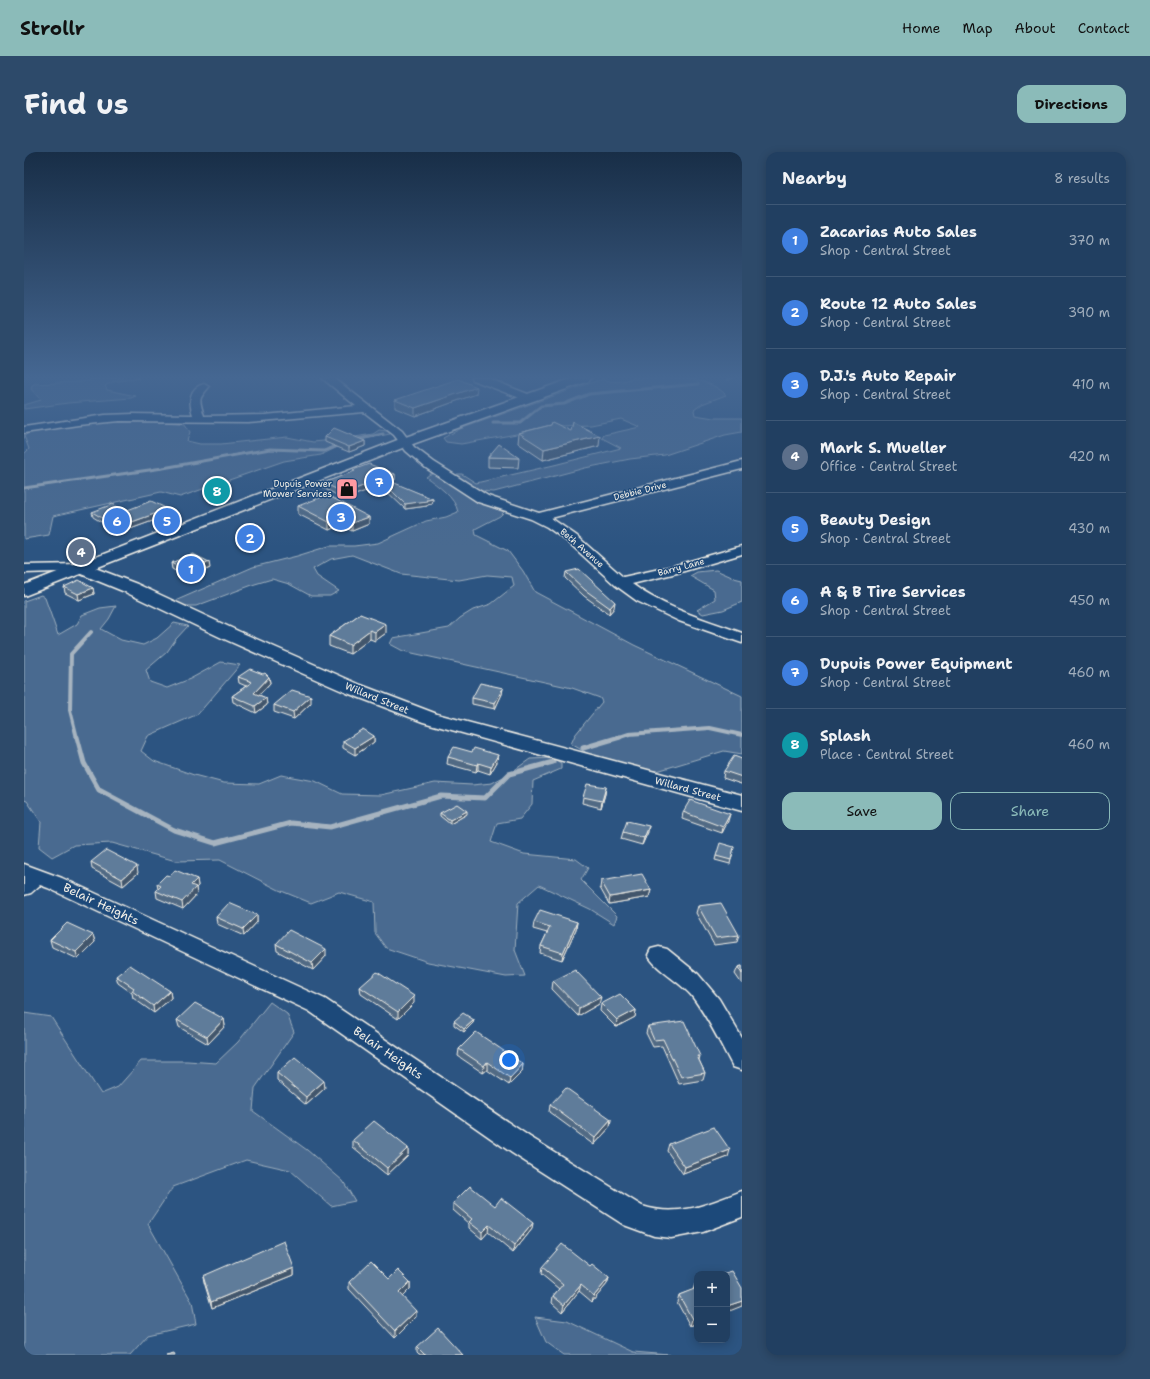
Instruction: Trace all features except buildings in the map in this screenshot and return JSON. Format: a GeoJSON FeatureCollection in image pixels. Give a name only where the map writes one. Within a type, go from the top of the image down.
{"type":"FeatureCollection","features":[{"type":"Feature","properties":{"kind":"main road"},"geometry":{"type":"LineString","coordinates":[[26,590],[427,434]]}},
{"type":"Feature","properties":{"kind":"main road","name":"Willard Street"},"geometry":{"type":"LineString","coordinates":[[82,568],[131,588],[231,635],[354,689],[430,718],[742,803]]}},
{"type":"Feature","properties":{"kind":"street","name":"Beth Avenue"},"geometry":{"type":"LineString","coordinates":[[399,434],[410,449],[430,465],[483,499],[538,517],[567,534],[620,582],[647,600],[661,607],[742,638]]}},
{"type":"Feature","properties":{"kind":"street","name":"Debbie Drive"},"geometry":{"type":"LineString","coordinates":[[538,517],[742,465]]}},
{"type":"Feature","properties":{"kind":"street","name":"Barry Lane"},"geometry":{"type":"LineString","coordinates":[[620,582],[676,569],[742,550]]}},
{"type":"Feature","properties":{"kind":"street","name":"Willard Street"},"geometry":{"type":"LineString","coordinates":[[25,569],[82,568]]}},
{"type":"Feature","properties":{"kind":"street"},"geometry":{"type":"LineString","coordinates":[[25,569],[35,577],[26,590]]}},
{"type":"Feature","properties":{"kind":"street","name":"Belair Heights"},"geometry":{"type":"LineString","coordinates":[[28,878],[317,1005],[340,1019],[521,1145],[634,1216],[650,1222],[672,1224],[705,1218],[742,1204]]}},
{"type":"Feature","properties":{"kind":"street"},"geometry":{"type":"LineString","coordinates":[[659,955],[678,969],[698,988],[707,1000],[742,1060]]}},
{"type":"Feature","properties":{"kind":"shaded area"},"geometry":{"type":"Polygon","coordinates":[[[27,434],[189,434],[187,441],[200,444],[221,444],[287,437],[313,442],[372,434],[389,434],[346,443],[321,455],[284,461],[180,497],[161,492],[53,516],[49,535],[24,539],[24,454],[29,449],[24,436],[27,434]]]}},
{"type":"Feature","properties":{"kind":"shaded area"},"geometry":{"type":"Polygon","coordinates":[[[450,434],[516,434],[461,444],[446,442],[443,438],[450,434]]]}},
{"type":"Feature","properties":{"kind":"shaded area"},"geometry":{"type":"Polygon","coordinates":[[[730,434],[665,455],[630,459],[585,468],[494,492],[474,488],[457,476],[457,474],[462,474],[476,483],[621,448],[602,438],[604,435],[730,434]]]}},
{"type":"Feature","properties":{"kind":"shaded area"},"geometry":{"type":"Polygon","coordinates":[[[430,474],[435,474],[478,502],[504,512],[500,516],[475,529],[476,535],[508,551],[523,571],[535,592],[634,645],[742,696],[742,754],[724,751],[657,771],[645,770],[589,754],[571,744],[575,735],[602,702],[600,698],[572,688],[403,651],[390,644],[393,638],[449,628],[460,618],[473,610],[491,604],[514,586],[512,577],[487,575],[459,580],[401,574],[352,555],[331,559],[313,569],[317,576],[339,591],[330,596],[311,596],[289,584],[272,579],[196,606],[184,606],[175,601],[253,567],[329,546],[354,546],[378,543],[426,521],[446,517],[458,512],[450,497],[426,477],[430,474]]]}},
{"type":"Feature","properties":{"kind":"shaded area"},"geometry":{"type":"Polygon","coordinates":[[[716,570],[742,580],[742,602],[723,610],[703,614],[697,610],[715,599],[714,590],[690,576],[697,572],[716,570]]]}},
{"type":"Feature","properties":{"kind":"shaded area"},"geometry":{"type":"Polygon","coordinates":[[[41,595],[45,598],[58,635],[77,624],[82,615],[100,608],[116,606],[109,619],[101,629],[121,640],[143,645],[157,638],[174,623],[188,626],[167,652],[146,670],[150,682],[167,688],[190,679],[221,662],[240,665],[198,714],[148,736],[141,751],[154,761],[194,775],[224,783],[259,784],[281,775],[315,781],[342,794],[381,795],[435,783],[472,785],[492,783],[509,774],[530,759],[552,758],[561,763],[561,769],[533,781],[532,804],[520,819],[497,823],[491,842],[524,854],[576,859],[588,868],[581,880],[617,916],[614,924],[590,909],[539,885],[518,903],[515,950],[525,976],[506,977],[428,962],[386,948],[375,933],[374,902],[339,892],[311,903],[279,890],[220,860],[176,861],[112,843],[74,845],[52,857],[39,847],[41,822],[27,801],[24,800],[24,601],[41,595]]]}},
{"type":"Feature","properties":{"kind":"shaded area"},"geometry":{"type":"Polygon","coordinates":[[[270,1002],[287,1014],[294,1032],[255,1088],[253,1111],[307,1150],[343,1181],[355,1201],[331,1206],[290,1170],[246,1160],[173,1187],[148,1224],[192,1302],[196,1324],[148,1335],[130,1355],[24,1355],[24,1013],[51,1017],[101,1094],[118,1087],[141,1061],[187,1061],[216,1063],[238,1042],[270,1002]]]}},
{"type":"Feature","properties":{"kind":"shaded area"},"geometry":{"type":"Polygon","coordinates":[[[535,1317],[567,1321],[633,1352],[670,1355],[564,1355],[546,1342],[535,1317]]]}},
{"type":"Feature","properties":{"kind":"waterway"},"geometry":{"type":"LineString","coordinates":[[354,440],[382,434]]}},
{"type":"Feature","properties":{"kind":"waterway"},"geometry":{"type":"LineString","coordinates":[[24,488],[163,468],[270,449],[324,451],[340,445]]}},
{"type":"Feature","properties":{"kind":"waterway"},"geometry":{"type":"LineString","coordinates":[[77,738],[70,710],[71,654],[91,632]]}},
{"type":"Feature","properties":{"kind":"waterway"},"geometry":{"type":"LineString","coordinates":[[620,737],[629,734],[710,728],[742,735]]}},
{"type":"Feature","properties":{"kind":"waterway"},"geometry":{"type":"LineString","coordinates":[[77,737],[84,763],[99,790],[174,830],[215,843],[291,823],[330,827],[441,796],[485,798],[509,774],[553,762]]}},
{"type":"Feature","properties":{"kind":"waterway"},"geometry":{"type":"LineString","coordinates":[[583,748],[620,737]]}},
{"type":"Feature","properties":{"kind":"place","name":"Dupuis Power Equipment"},"geometry":{"type":"Point","coordinates":[379,482]}},
{"type":"Feature","properties":{"kind":"place","name":"Dupuis Power Mower Services"},"geometry":{"type":"Point","coordinates":[347,489]}},
{"type":"Feature","properties":{"kind":"place","name":"Splash"},"geometry":{"type":"Point","coordinates":[217,491]}},
{"type":"Feature","properties":{"kind":"place","name":"D.J.'s Auto Repair"},"geometry":{"type":"Point","coordinates":[341,517]}},
{"type":"Feature","properties":{"kind":"place","name":"A & B Tire Services"},"geometry":{"type":"Point","coordinates":[117,521]}},
{"type":"Feature","properties":{"kind":"place","name":"Beauty Design"},"geometry":{"type":"Point","coordinates":[167,521]}},
{"type":"Feature","properties":{"kind":"place","name":"Route 12 Auto Sales"},"geometry":{"type":"Point","coordinates":[250,538]}},
{"type":"Feature","properties":{"kind":"place","name":"Mark S. Mueller"},"geometry":{"type":"Point","coordinates":[81,552]}},
{"type":"Feature","properties":{"kind":"place","name":"Zacarias Auto Sales"},"geometry":{"type":"Point","coordinates":[191,569]}}]}
